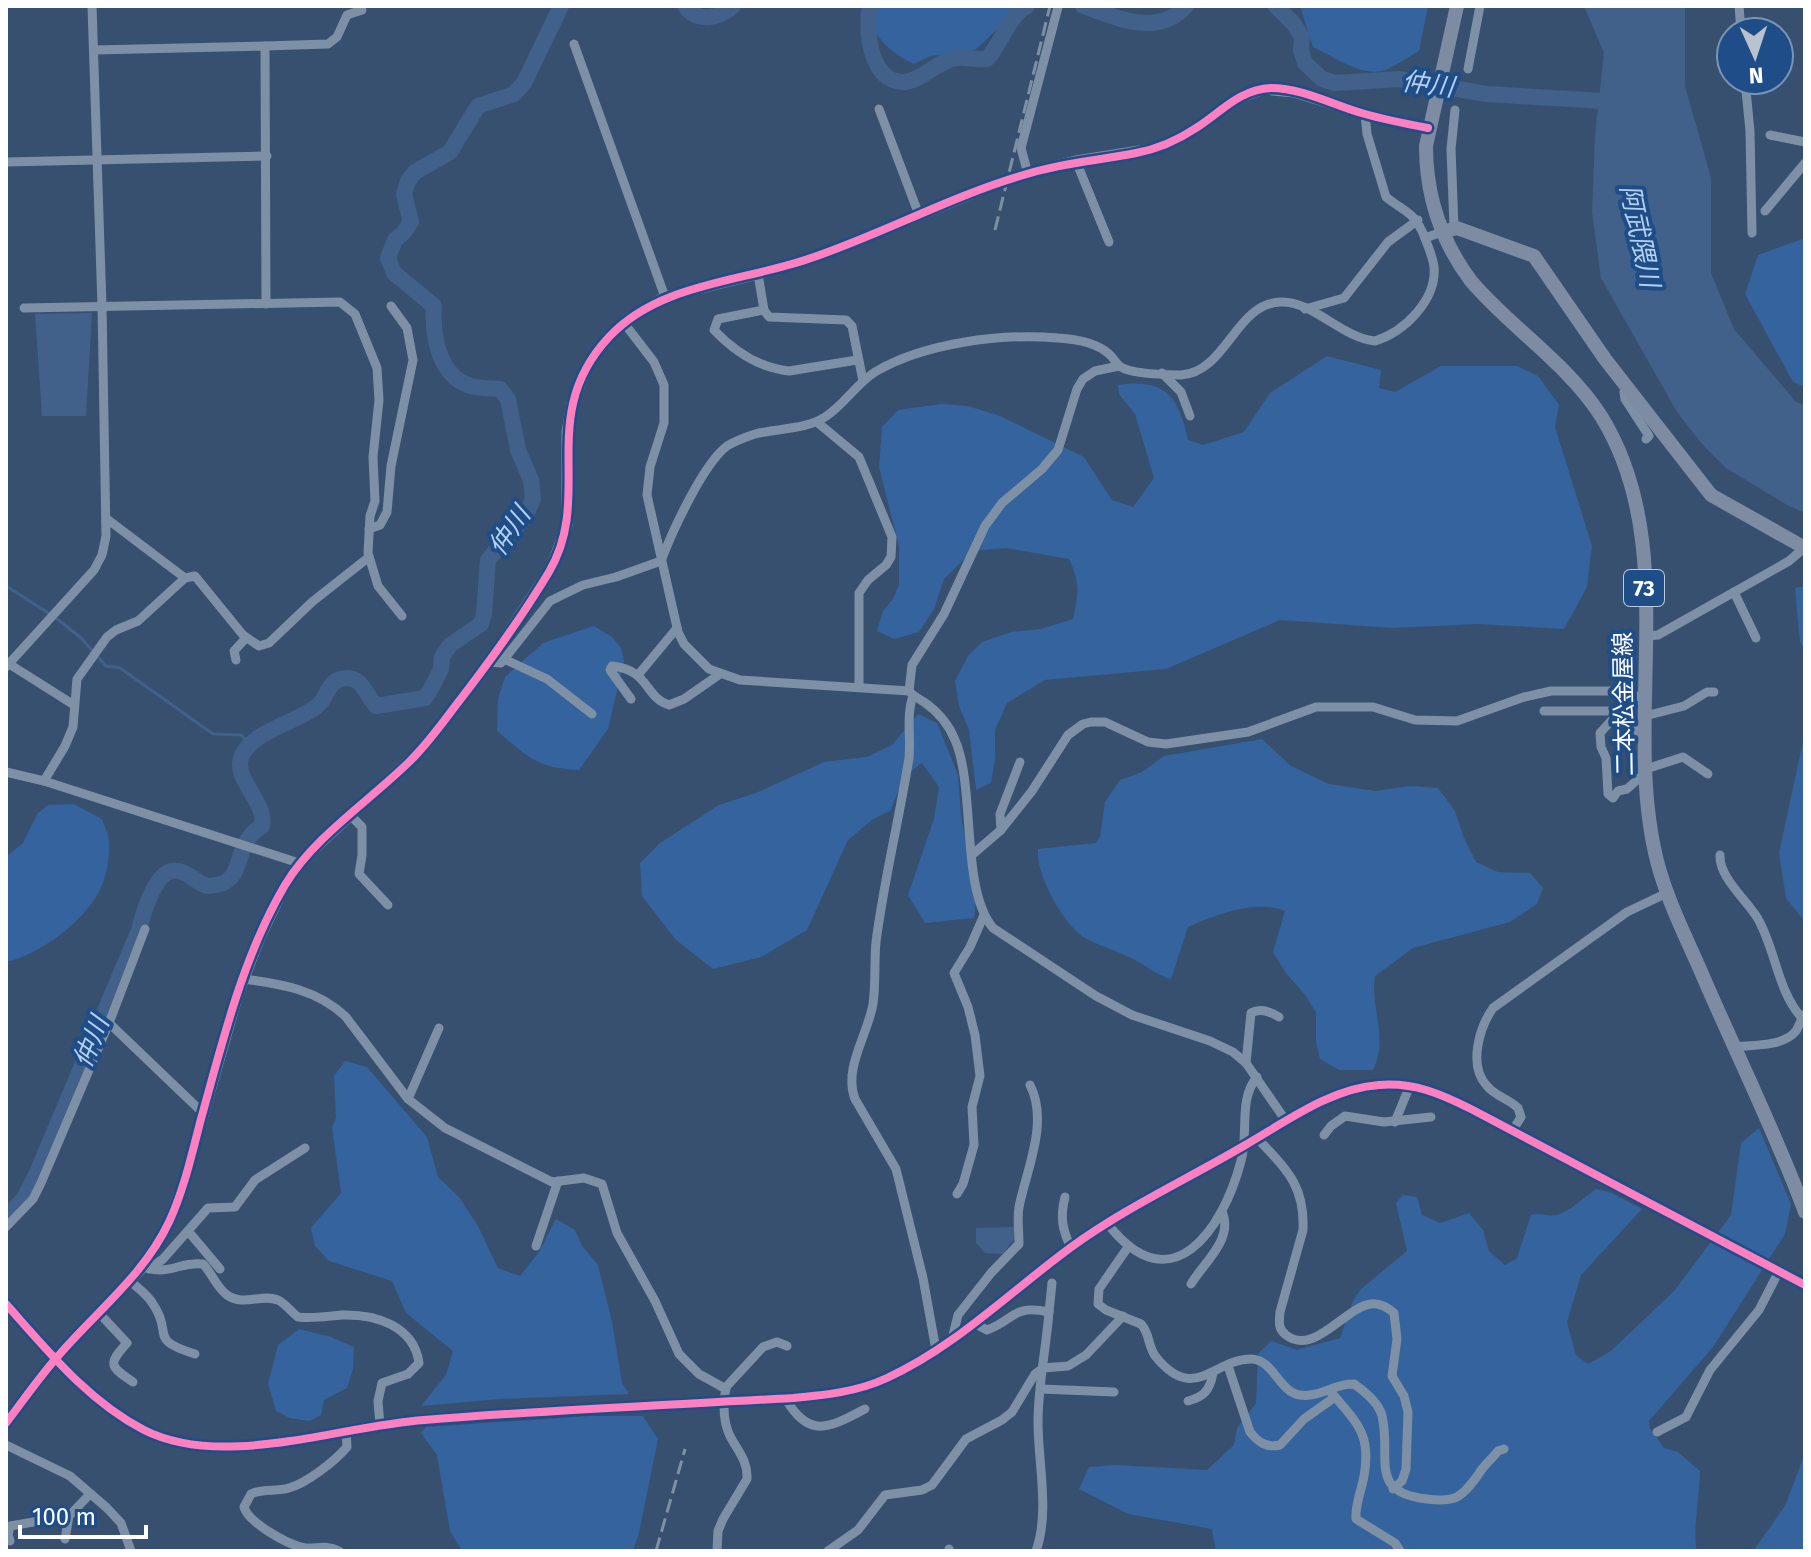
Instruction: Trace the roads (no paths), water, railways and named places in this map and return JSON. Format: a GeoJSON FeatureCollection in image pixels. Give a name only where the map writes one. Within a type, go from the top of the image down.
{"type":"FeatureCollection","features":[{"type":"Feature","properties":{"kind":"main road","name":"二本松金屋線"},"geometry":{"type":"LineString","coordinates":[[1457,6],[1428,128],[1426,165],[1435,215],[1448,230],[1456,259],[1479,289],[1586,395],[1609,429],[1632,491],[1640,528],[1644,566],[1646,771],[1652,836],[1667,893],[1791,1173],[1805,1212]]}},
{"type":"Feature","properties":{"kind":"main road"},"geometry":{"type":"LineString","coordinates":[[1448,230],[1534,256],[1628,387],[1711,495],[1805,548]]}},
{"type":"Feature","properties":{"kind":"street"},"geometry":{"type":"LineString","coordinates":[[74,705],[7,664],[98,564],[104,547],[107,519],[92,6]]}},
{"type":"Feature","properties":{"kind":"street"},"geometry":{"type":"LineString","coordinates":[[1468,69],[1480,6]]}},
{"type":"Feature","properties":{"kind":"street"},"geometry":{"type":"LineString","coordinates":[[1058,7],[1021,148],[1024,174],[1076,161],[1138,153],[1172,142],[1238,98],[1264,89],[1294,92],[1365,114],[1428,128]]}},
{"type":"Feature","properties":{"kind":"street"},"geometry":{"type":"LineString","coordinates":[[94,50],[328,44],[337,37],[347,15],[362,10]]}},
{"type":"Feature","properties":{"kind":"street"},"geometry":{"type":"LineString","coordinates":[[574,44],[665,297]]}},
{"type":"Feature","properties":{"kind":"street"},"geometry":{"type":"LineString","coordinates":[[265,46],[266,304]]}},
{"type":"Feature","properties":{"kind":"street"},"geometry":{"type":"LineString","coordinates":[[1747,96],[1752,233]]}},
{"type":"Feature","properties":{"kind":"street"},"geometry":{"type":"LineString","coordinates":[[879,109],[919,215]]}},
{"type":"Feature","properties":{"kind":"street"},"geometry":{"type":"LineString","coordinates":[[1425,238],[1448,230],[1455,110]]}},
{"type":"Feature","properties":{"kind":"street"},"geometry":{"type":"LineString","coordinates":[[661,561],[670,537],[701,481],[726,447],[752,435],[817,422],[863,381],[888,366],[951,344],[1037,337],[1081,341],[1105,351],[1119,366],[1132,371],[1185,374],[1203,368],[1218,355],[1251,316],[1270,304],[1285,302],[1363,339],[1375,341],[1386,338],[1417,312],[1429,294],[1435,270],[1418,220],[1386,197],[1367,134],[1365,114]]}},
{"type":"Feature","properties":{"kind":"street"},"geometry":{"type":"LineString","coordinates":[[1770,135],[1805,142]]}},
{"type":"Feature","properties":{"kind":"street"},"geometry":{"type":"LineString","coordinates":[[6,162],[267,156]]}},
{"type":"Feature","properties":{"kind":"street"},"geometry":{"type":"LineString","coordinates":[[1076,161],[1109,242]]}},
{"type":"Feature","properties":{"kind":"street"},"geometry":{"type":"LineString","coordinates":[[1765,211],[1805,163]]}},
{"type":"Feature","properties":{"kind":"street"},"geometry":{"type":"LineString","coordinates":[[146,1268],[175,1209],[244,979],[266,923],[299,863],[427,744],[489,662],[559,553],[567,525],[567,432],[572,404],[589,362],[608,337],[665,297],[758,274],[829,252],[996,184]]}},
{"type":"Feature","properties":{"kind":"street"},"geometry":{"type":"LineString","coordinates":[[1305,309],[1344,298],[1388,242],[1418,220]]}},
{"type":"Feature","properties":{"kind":"street"},"geometry":{"type":"LineString","coordinates":[[758,274],[764,310],[769,317],[846,320],[852,326],[863,381]]}},
{"type":"Feature","properties":{"kind":"street"},"geometry":{"type":"LineString","coordinates":[[24,308],[340,302],[355,314],[377,368],[379,386],[373,457],[375,501],[369,529],[369,557],[378,586],[402,616]]}},
{"type":"Feature","properties":{"kind":"street"},"geometry":{"type":"LineString","coordinates":[[369,529],[380,525],[387,512],[391,466],[413,360],[407,328],[391,306]]}},
{"type":"Feature","properties":{"kind":"street"},"geometry":{"type":"LineString","coordinates":[[764,310],[718,319],[714,330],[742,353],[765,367],[779,370],[857,360]]}},
{"type":"Feature","properties":{"kind":"street"},"geometry":{"type":"LineString","coordinates":[[624,323],[654,362],[664,385],[664,423],[650,467],[647,495],[677,628],[693,656],[709,669],[740,680],[859,686],[911,693],[943,720],[956,741],[976,882],[984,915],[999,933],[1096,996],[1132,1015],[1220,1045],[1246,1063],[1286,1121]]}},
{"type":"Feature","properties":{"kind":"street"},"geometry":{"type":"LineString","coordinates":[[936,1350],[923,1278],[896,1169],[851,1087],[856,1059],[873,1005],[876,942],[909,758],[912,665],[944,614],[985,526],[1002,503],[1042,469],[1058,450],[1083,379],[1095,371],[1119,366]]}},
{"type":"Feature","properties":{"kind":"street"},"geometry":{"type":"LineString","coordinates":[[1162,373],[1181,392],[1190,416]]}},
{"type":"Feature","properties":{"kind":"street"},"geometry":{"type":"LineString","coordinates":[[1628,387],[1624,392],[1625,399],[1649,436],[1646,439]]}},
{"type":"Feature","properties":{"kind":"street"},"geometry":{"type":"LineString","coordinates":[[817,422],[859,457],[892,537],[891,557],[859,593],[859,686]]}},
{"type":"Feature","properties":{"kind":"street"},"geometry":{"type":"LineString","coordinates":[[107,519],[185,578]]}},
{"type":"Feature","properties":{"kind":"street"},"geometry":{"type":"LineString","coordinates":[[1645,636],[1658,635],[1789,561],[1805,548]]}},
{"type":"Feature","properties":{"kind":"street"},"geometry":{"type":"LineString","coordinates":[[44,781],[73,727],[77,679],[107,637],[138,621],[185,578],[195,576],[246,638],[259,646],[269,643],[312,602],[369,557]]}},
{"type":"Feature","properties":{"kind":"street"},"geometry":{"type":"LineString","coordinates":[[489,662],[498,664],[504,659],[550,601],[583,585],[661,561]]}},
{"type":"Feature","properties":{"kind":"street"},"geometry":{"type":"LineString","coordinates":[[1734,592],[1756,638]]}},
{"type":"Feature","properties":{"kind":"street"},"geometry":{"type":"LineString","coordinates":[[638,675],[677,628]]}},
{"type":"Feature","properties":{"kind":"street"},"geometry":{"type":"LineString","coordinates":[[236,660],[234,651],[246,638]]}},
{"type":"Feature","properties":{"kind":"street"},"geometry":{"type":"LineString","coordinates":[[504,659],[547,679],[592,714]]}},
{"type":"Feature","properties":{"kind":"street"},"geometry":{"type":"LineString","coordinates":[[631,699],[610,670],[612,666],[638,675],[661,703],[669,705],[684,699],[720,674]]}},
{"type":"Feature","properties":{"kind":"street"},"geometry":{"type":"LineString","coordinates":[[973,854],[1001,830],[1032,791],[1068,735],[1091,722],[1105,722],[1148,742],[1166,744],[1248,732],[1316,707],[1373,707],[1415,720],[1457,721],[1524,697],[1551,691],[1611,691],[1646,698]]}},
{"type":"Feature","properties":{"kind":"street"},"geometry":{"type":"LineString","coordinates":[[1645,716],[1684,706],[1707,692],[1714,692]]}},
{"type":"Feature","properties":{"kind":"street"},"geometry":{"type":"LineString","coordinates":[[1544,711],[1620,711],[1632,721],[1637,737],[1646,746]]}},
{"type":"Feature","properties":{"kind":"street"},"geometry":{"type":"LineString","coordinates":[[1620,711],[1600,733],[1606,758],[1608,794],[1613,798],[1646,771],[1683,757],[1708,774]]}},
{"type":"Feature","properties":{"kind":"street"},"geometry":{"type":"LineString","coordinates":[[1001,830],[1000,814],[1020,762]]}},
{"type":"Feature","properties":{"kind":"street"},"geometry":{"type":"LineString","coordinates":[[6,772],[44,781],[299,863]]}},
{"type":"Feature","properties":{"kind":"street"},"geometry":{"type":"LineString","coordinates":[[351,816],[362,827],[359,874],[388,905]]}},
{"type":"Feature","properties":{"kind":"street"},"geometry":{"type":"LineString","coordinates":[[1720,855],[1723,870],[1764,930],[1790,1004],[1803,1015],[1796,1030],[1787,1037],[1775,1042],[1734,1047]]}},
{"type":"Feature","properties":{"kind":"street"},"geometry":{"type":"LineString","coordinates":[[1513,1130],[1521,1117],[1518,1108],[1485,1085],[1477,1069],[1478,1046],[1493,1008],[1627,912],[1667,893]]}},
{"type":"Feature","properties":{"kind":"street"},"geometry":{"type":"LineString","coordinates":[[957,1194],[974,1145],[972,1107],[980,1076],[968,1007],[954,973],[984,915]]}},
{"type":"Feature","properties":{"kind":"street"},"geometry":{"type":"LineString","coordinates":[[6,1227],[33,1199],[41,1183],[145,929]]}},
{"type":"Feature","properties":{"kind":"street"},"geometry":{"type":"LineString","coordinates":[[244,979],[278,983],[306,991],[334,1006],[408,1099],[460,1138],[549,1181],[584,1178],[602,1184],[617,1233],[655,1301],[679,1354],[699,1374],[726,1389]]}},
{"type":"Feature","properties":{"kind":"street"},"geometry":{"type":"LineString","coordinates":[[1246,1063],[1251,1013],[1267,1012],[1279,1017]]}},
{"type":"Feature","properties":{"kind":"street"},"geometry":{"type":"LineString","coordinates":[[109,1023],[203,1113]]}},
{"type":"Feature","properties":{"kind":"street"},"geometry":{"type":"LineString","coordinates":[[408,1099],[439,1028]]}},
{"type":"Feature","properties":{"kind":"street"},"geometry":{"type":"LineString","coordinates":[[1107,1223],[1128,1247],[1155,1259],[1174,1260],[1193,1247],[1222,1211],[1238,1174],[1245,1146],[1247,1092],[1257,1077]]}},
{"type":"Feature","properties":{"kind":"street"},"geometry":{"type":"LineString","coordinates":[[952,1339],[958,1315],[1019,1244],[1019,1210],[1037,1128],[1037,1109],[1030,1085]]}},
{"type":"Feature","properties":{"kind":"street"},"geometry":{"type":"LineString","coordinates":[[1395,1122],[1410,1085]]}},
{"type":"Feature","properties":{"kind":"street"},"geometry":{"type":"LineString","coordinates":[[6,1304],[90,1393],[144,1430],[176,1441],[210,1447],[253,1446],[380,1425],[481,1416],[786,1399],[856,1389],[887,1378],[936,1350],[1107,1223],[1286,1121],[1361,1087],[1410,1085],[1427,1088],[1513,1130],[1805,1285]]}},
{"type":"Feature","properties":{"kind":"street"},"geometry":{"type":"LineString","coordinates":[[1324,1135],[1345,1116],[1372,1122],[1431,1117]]}},
{"type":"Feature","properties":{"kind":"street"},"geometry":{"type":"LineString","coordinates":[[1257,1138],[1295,1182],[1303,1217],[1303,1230],[1280,1312],[1279,1326],[1282,1331],[1295,1339],[1314,1338],[1357,1309],[1372,1304],[1385,1306],[1394,1313],[1397,1339],[1391,1374],[1406,1401],[1408,1412],[1406,1469],[1402,1481],[1393,1489]]}},
{"type":"Feature","properties":{"kind":"street"},"geometry":{"type":"LineString","coordinates":[[6,1423],[55,1359],[98,1312],[130,1281],[163,1259],[208,1208],[235,1207],[255,1180],[305,1148]]}},
{"type":"Feature","properties":{"kind":"street"},"geometry":{"type":"LineString","coordinates":[[536,1246],[558,1181]]}},
{"type":"Feature","properties":{"kind":"street"},"geometry":{"type":"LineString","coordinates":[[1065,1197],[1061,1211],[1062,1226],[1071,1248]]}},
{"type":"Feature","properties":{"kind":"street"},"geometry":{"type":"LineString","coordinates":[[1191,1284],[1222,1241],[1227,1224],[1222,1211]]}},
{"type":"Feature","properties":{"kind":"street"},"geometry":{"type":"LineString","coordinates":[[188,1231],[220,1269]]}},
{"type":"Feature","properties":{"kind":"street"},"geometry":{"type":"LineString","coordinates":[[1128,1247],[1097,1296],[1102,1308],[1138,1321],[1145,1328],[1153,1355],[1166,1368],[1188,1378],[1198,1379],[1244,1360],[1258,1360],[1296,1395],[1332,1394],[1354,1417],[1365,1439],[1366,1461],[1356,1519],[1374,1533],[1395,1543],[1400,1551]]}},
{"type":"Feature","properties":{"kind":"street"},"geometry":{"type":"LineString","coordinates":[[146,1268],[163,1271],[192,1263],[203,1264],[217,1286],[231,1298],[277,1300],[298,1317],[353,1315],[397,1326],[413,1342],[419,1363],[408,1374],[382,1383],[379,1390],[380,1425]]}},
{"type":"Feature","properties":{"kind":"street"},"geometry":{"type":"LineString","coordinates":[[1657,1432],[1686,1417],[1710,1370],[1759,1310],[1779,1271]]}},
{"type":"Feature","properties":{"kind":"street"},"geometry":{"type":"LineString","coordinates":[[130,1281],[152,1302],[166,1342],[174,1348],[195,1354]]}},
{"type":"Feature","properties":{"kind":"street"},"geometry":{"type":"LineString","coordinates":[[1045,1551],[1038,1546],[1041,1496],[1038,1419],[1052,1283]]}},
{"type":"Feature","properties":{"kind":"street"},"geometry":{"type":"LineString","coordinates":[[974,1323],[987,1330],[1018,1311],[1049,1312]]}},
{"type":"Feature","properties":{"kind":"street"},"geometry":{"type":"LineString","coordinates":[[98,1312],[127,1343],[113,1358],[112,1364],[133,1382]]}},
{"type":"Feature","properties":{"kind":"street"},"geometry":{"type":"LineString","coordinates":[[828,1551],[842,1548],[885,1495],[922,1490],[932,1485],[966,1439],[1012,1412],[1035,1374],[1043,1368],[1068,1366],[1086,1355],[1123,1316]]}},
{"type":"Feature","properties":{"kind":"street"},"geometry":{"type":"LineString","coordinates":[[717,1551],[718,1531],[747,1479],[741,1453],[728,1430],[726,1389],[763,1347],[777,1342],[787,1346]]}},
{"type":"Feature","properties":{"kind":"street"},"geometry":{"type":"LineString","coordinates":[[1228,1366],[1250,1432],[1256,1440],[1267,1445],[1280,1445],[1345,1383],[1354,1384],[1380,1410],[1386,1468],[1393,1489]]}},
{"type":"Feature","properties":{"kind":"street"},"geometry":{"type":"LineString","coordinates":[[1188,1401],[1205,1393],[1210,1387],[1213,1373]]}},
{"type":"Feature","properties":{"kind":"street"},"geometry":{"type":"LineString","coordinates":[[1041,1389],[1114,1392]]}},
{"type":"Feature","properties":{"kind":"street"},"geometry":{"type":"LineString","coordinates":[[786,1399],[793,1412],[819,1428],[865,1409]]}},
{"type":"Feature","properties":{"kind":"street"},"geometry":{"type":"LineString","coordinates":[[339,1551],[326,1546],[297,1546],[255,1521],[244,1507],[251,1494],[287,1489],[326,1467],[347,1447],[346,1430]]}},
{"type":"Feature","properties":{"kind":"street"},"geometry":{"type":"LineString","coordinates":[[6,1445],[70,1476],[121,1523],[129,1550]]}},
{"type":"Feature","properties":{"kind":"street"},"geometry":{"type":"LineString","coordinates":[[1393,1489],[1416,1498],[1454,1499],[1465,1492],[1498,1451],[1504,1449]]}},
{"type":"Feature","properties":{"kind":"street"},"geometry":{"type":"LineString","coordinates":[[65,1539],[69,1516],[90,1494]]}},
{"type":"Feature","properties":{"kind":"street"},"geometry":{"type":"LineString","coordinates":[[10,1541],[10,1526],[69,1516]]}},
{"type":"Feature","properties":{"kind":"water","name":"阿武隈川"},"geometry":{"type":"Polygon","coordinates":[[[1584,6],[1685,6],[1685,86],[1711,178],[1711,273],[1734,329],[1796,402],[1805,405],[1805,513],[1726,468],[1702,444],[1677,412],[1601,278],[1592,212],[1595,135],[1604,53],[1584,6]]]}},
{"type":"Feature","properties":{"kind":"water"},"geometry":{"type":"Polygon","coordinates":[[[92,313],[86,416],[42,416],[35,314],[92,313]]]}},
{"type":"Feature","properties":{"kind":"water"},"geometry":{"type":"Polygon","coordinates":[[[1014,1227],[1014,1239],[1003,1254],[985,1253],[976,1243],[976,1228],[1014,1227]]]}},
{"type":"Feature","properties":{"kind":"waterway","name":"仲川"},"geometry":{"type":"LineString","coordinates":[[6,1217],[23,1200],[36,1175],[157,883],[171,871],[179,871],[207,886],[221,884],[235,872],[245,844],[262,826],[261,810],[241,771],[243,753],[250,744],[317,706],[332,684],[340,679],[357,681],[376,706],[425,698],[450,645],[481,624],[488,560],[524,519],[533,499],[531,480],[518,450],[508,399],[500,389],[468,385],[450,372],[436,340],[434,306],[394,273],[388,258],[395,240],[411,222],[404,194],[408,181],[415,172],[450,152],[478,106],[514,94],[524,83],[561,6]]}},
{"type":"Feature","properties":{"kind":"waterway","name":"仲川"},"geometry":{"type":"LineString","coordinates":[[685,6],[702,17],[721,14],[733,6]]}},
{"type":"Feature","properties":{"kind":"waterway","name":"仲川"},"geometry":{"type":"LineString","coordinates":[[870,6],[868,28],[877,65],[893,80],[905,82],[949,60],[987,59],[1014,17],[1027,6]]}},
{"type":"Feature","properties":{"kind":"waterway","name":"仲川"},"geometry":{"type":"LineString","coordinates":[[1083,6],[1122,19],[1150,23],[1175,16],[1186,6]]}},
{"type":"Feature","properties":{"kind":"waterway","name":"仲川"},"geometry":{"type":"LineString","coordinates":[[1276,6],[1302,37],[1301,50],[1305,63],[1322,79],[1335,83],[1399,79],[1487,94],[1619,102]]}},
{"type":"Feature","properties":{"kind":"waterway"},"geometry":{"type":"LineString","coordinates":[[6,586],[50,614]]}},
{"type":"Feature","properties":{"kind":"waterway"},"geometry":{"type":"LineString","coordinates":[[56,618],[81,638],[106,666],[120,668],[213,734],[241,735],[249,743]]}},
{"type":"Feature","properties":{"kind":"tunnel"},"geometry":{"type":"LineString","coordinates":[[996,184],[1020,175]]}},
{"type":"Feature","properties":{"kind":"railway"},"geometry":{"type":"LineString","coordinates":[[995,230],[1050,6]]}},
{"type":"Feature","properties":{"kind":"railway"},"geometry":{"type":"LineString","coordinates":[[656,1551],[685,1449]]}}]}
